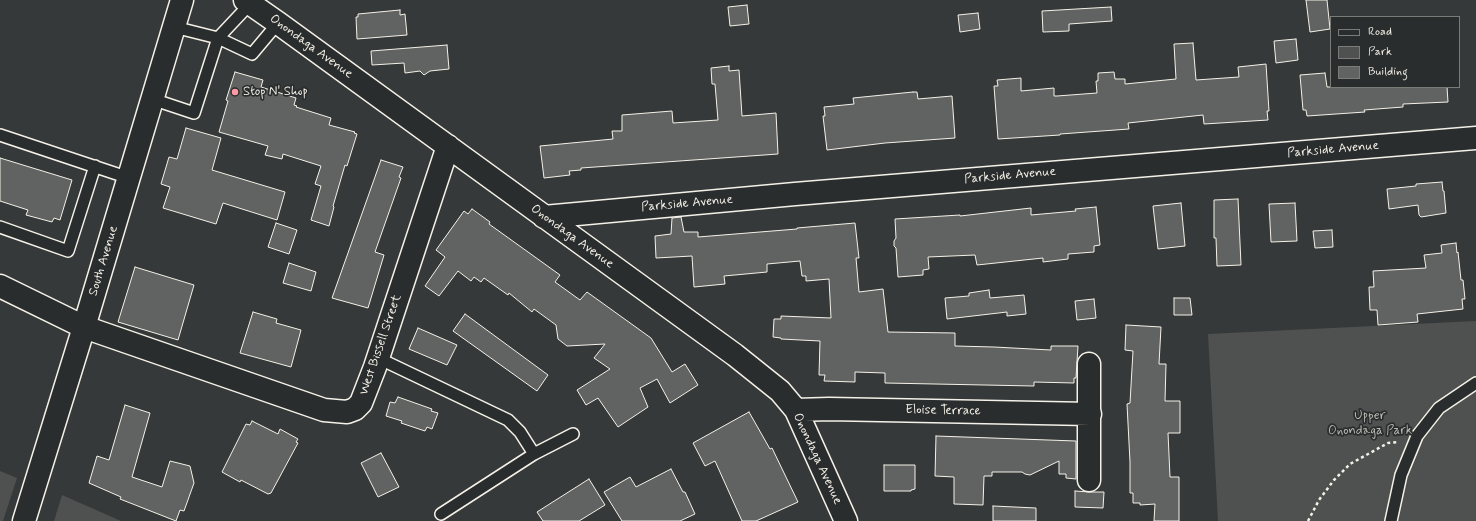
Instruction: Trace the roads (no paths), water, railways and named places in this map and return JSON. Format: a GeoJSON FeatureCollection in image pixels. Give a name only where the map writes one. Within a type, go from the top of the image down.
{"type":"FeatureCollection","features":[{"type":"Feature","properties":{"kind":"street","name":"South Avenue"},"geometry":{"type":"LineString","coordinates":[[24,521],[182,0]]}},
{"type":"Feature","properties":{"kind":"street","name":"Onondaga Avenue"},"geometry":{"type":"LineString","coordinates":[[248,2],[735,355],[780,391],[796,410],[846,521]]}},
{"type":"Feature","properties":{"kind":"street","name":"Parkside Avenue"},"geometry":{"type":"LineString","coordinates":[[544,217],[795,194],[1476,138]]}},
{"type":"Feature","properties":{"kind":"street","name":"West Bissell Street"},"geometry":{"type":"LineString","coordinates":[[84,327],[324,410],[347,412],[355,409],[360,403],[378,358],[448,146]]}},
{"type":"Feature","properties":{"kind":"street"},"geometry":{"type":"LineString","coordinates":[[0,286],[84,327]]}},
{"type":"Feature","properties":{"kind":"street"},"geometry":{"type":"LineString","coordinates":[[1089,364],[1089,480]]}},
{"type":"Feature","properties":{"kind":"street","name":"Eloise Terrace"},"geometry":{"type":"LineString","coordinates":[[796,410],[829,409],[1090,414]]}},
{"type":"Feature","properties":{"kind":"lane"},"geometry":{"type":"LineString","coordinates":[[152,99],[194,113],[218,38],[248,2]]}},
{"type":"Feature","properties":{"kind":"lane"},"geometry":{"type":"LineString","coordinates":[[174,27],[218,38],[252,54],[278,23]]}},
{"type":"Feature","properties":{"kind":"lane"},"geometry":{"type":"LineString","coordinates":[[0,135],[129,178]]}},
{"type":"Feature","properties":{"kind":"lane"},"geometry":{"type":"LineString","coordinates":[[0,227],[68,251],[95,166]]}},
{"type":"Feature","properties":{"kind":"lane"},"geometry":{"type":"LineString","coordinates":[[378,358],[508,420],[520,432],[534,454]]}},
{"type":"Feature","properties":{"kind":"lane"},"geometry":{"type":"LineString","coordinates":[[1391,521],[1401,475],[1418,436],[1438,408],[1476,383]]}},
{"type":"Feature","properties":{"kind":"lane"},"geometry":{"type":"LineString","coordinates":[[441,514],[534,454],[573,434]]}},
{"type":"Feature","properties":{"kind":"place","name":"Stop N' Shop"},"geometry":{"type":"Point","coordinates":[235,92]}},
{"type":"Feature","properties":{"kind":"park label","name":"Upper Onondaga Park"},"geometry":{"type":"Point","coordinates":[1370,424]}}]}
